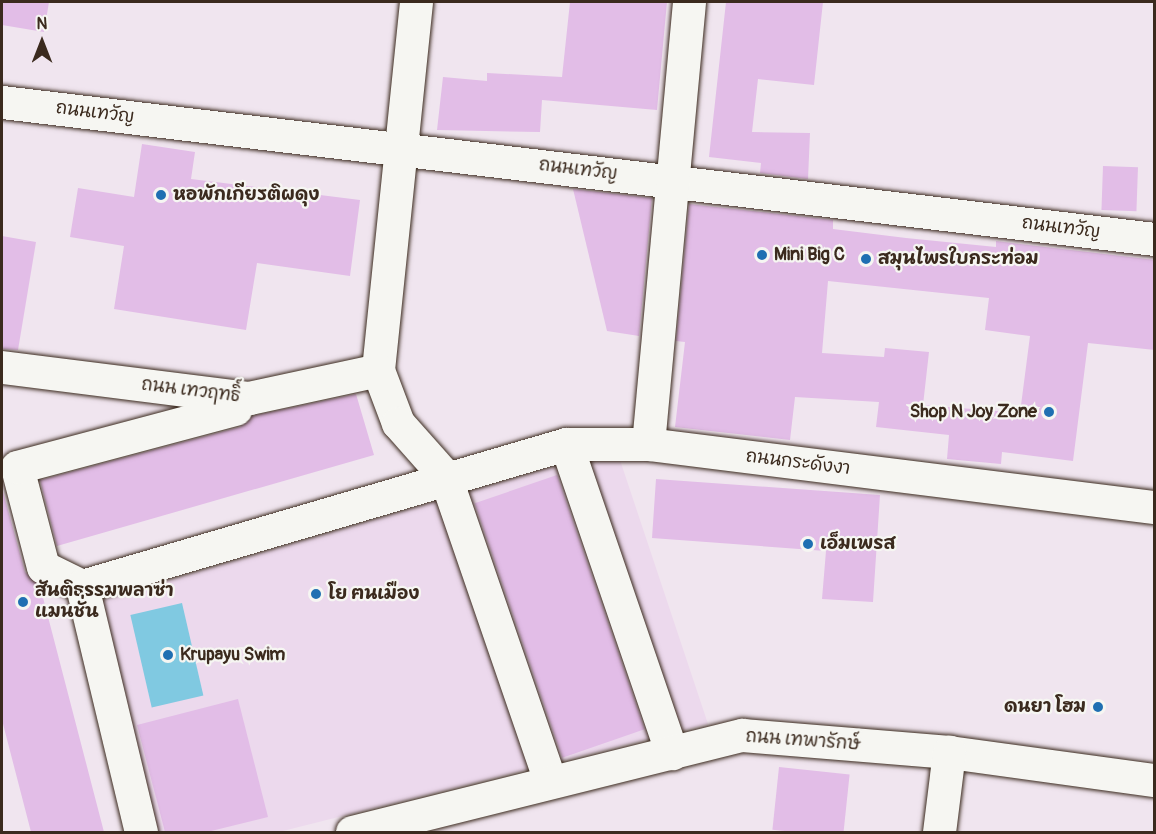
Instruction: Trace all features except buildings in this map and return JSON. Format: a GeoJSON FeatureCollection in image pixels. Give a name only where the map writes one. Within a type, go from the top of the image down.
{"type":"FeatureCollection","features":[{"type":"Feature","properties":{"kind":"street"},"geometry":{"type":"LineString","coordinates":[[416,2],[378,370],[398,423],[445,476],[550,781]]}},
{"type":"Feature","properties":{"kind":"street"},"geometry":{"type":"LineString","coordinates":[[648,444],[688,2]]}},
{"type":"Feature","properties":{"kind":"street","name":"ถนนเทวัญ"},"geometry":{"type":"LineString","coordinates":[[2,102],[1155,239]]}},
{"type":"Feature","properties":{"kind":"street","name":"ถนน เทวฤทธิ์"},"geometry":{"type":"LineString","coordinates":[[2,367],[249,398],[378,370]]}},
{"type":"Feature","properties":{"kind":"street"},"geometry":{"type":"LineString","coordinates":[[141,832],[82,586],[43,567],[17,467],[235,409]]}},
{"type":"Feature","properties":{"kind":"street"},"geometry":{"type":"LineString","coordinates":[[566,444],[672,753]]}},
{"type":"Feature","properties":{"kind":"street","name":"ถนนกระดังงา"},"geometry":{"type":"LineString","coordinates":[[82,586],[445,476],[566,444],[648,444],[1155,507]]}},
{"type":"Feature","properties":{"kind":"street","name":"ถนน เทพารักษ์"},"geometry":{"type":"LineString","coordinates":[[352,832],[742,735],[949,752],[1155,780]]}},
{"type":"Feature","properties":{"kind":"street"},"geometry":{"type":"LineString","coordinates":[[939,832],[949,752]]}},
{"type":"Feature","properties":{"kind":"shaded area"},"geometry":{"type":"Polygon","coordinates":[[[616,448],[708,724],[279,832],[154,832],[92,603],[616,448]]]}},
{"type":"Feature","properties":{"kind":"water","name":"Krupayu Swim"},"geometry":{"type":"Polygon","coordinates":[[[182,603],[203,696],[152,707],[130,615],[182,603]]]}},
{"type":"Feature","properties":{"kind":"place","name":"หอพักเกียรติผดุง"},"geometry":{"type":"Point","coordinates":[161,195]}},
{"type":"Feature","properties":{"kind":"place","name":"Mini Big C"},"geometry":{"type":"Point","coordinates":[762,255]}},
{"type":"Feature","properties":{"kind":"place","name":"สมุนไพรใบกระท่อม"},"geometry":{"type":"Point","coordinates":[866,259]}},
{"type":"Feature","properties":{"kind":"place","name":"Shop N Joy Zone"},"geometry":{"type":"Point","coordinates":[1049,412]}},
{"type":"Feature","properties":{"kind":"place","name":"เอ็มเพรส"},"geometry":{"type":"Point","coordinates":[808,544]}},
{"type":"Feature","properties":{"kind":"place","name":"โย ฅนเมือง"},"geometry":{"type":"Point","coordinates":[316,594]}},
{"type":"Feature","properties":{"kind":"place","name":"สันติธรรมพลาซ่า แมนชั่น"},"geometry":{"type":"Point","coordinates":[23,602]}},
{"type":"Feature","properties":{"kind":"place","name":"Krupayu Swim"},"geometry":{"type":"Point","coordinates":[168,655]}},
{"type":"Feature","properties":{"kind":"place","name":"ดนยา โฮม"},"geometry":{"type":"Point","coordinates":[1098,707]}}]}
